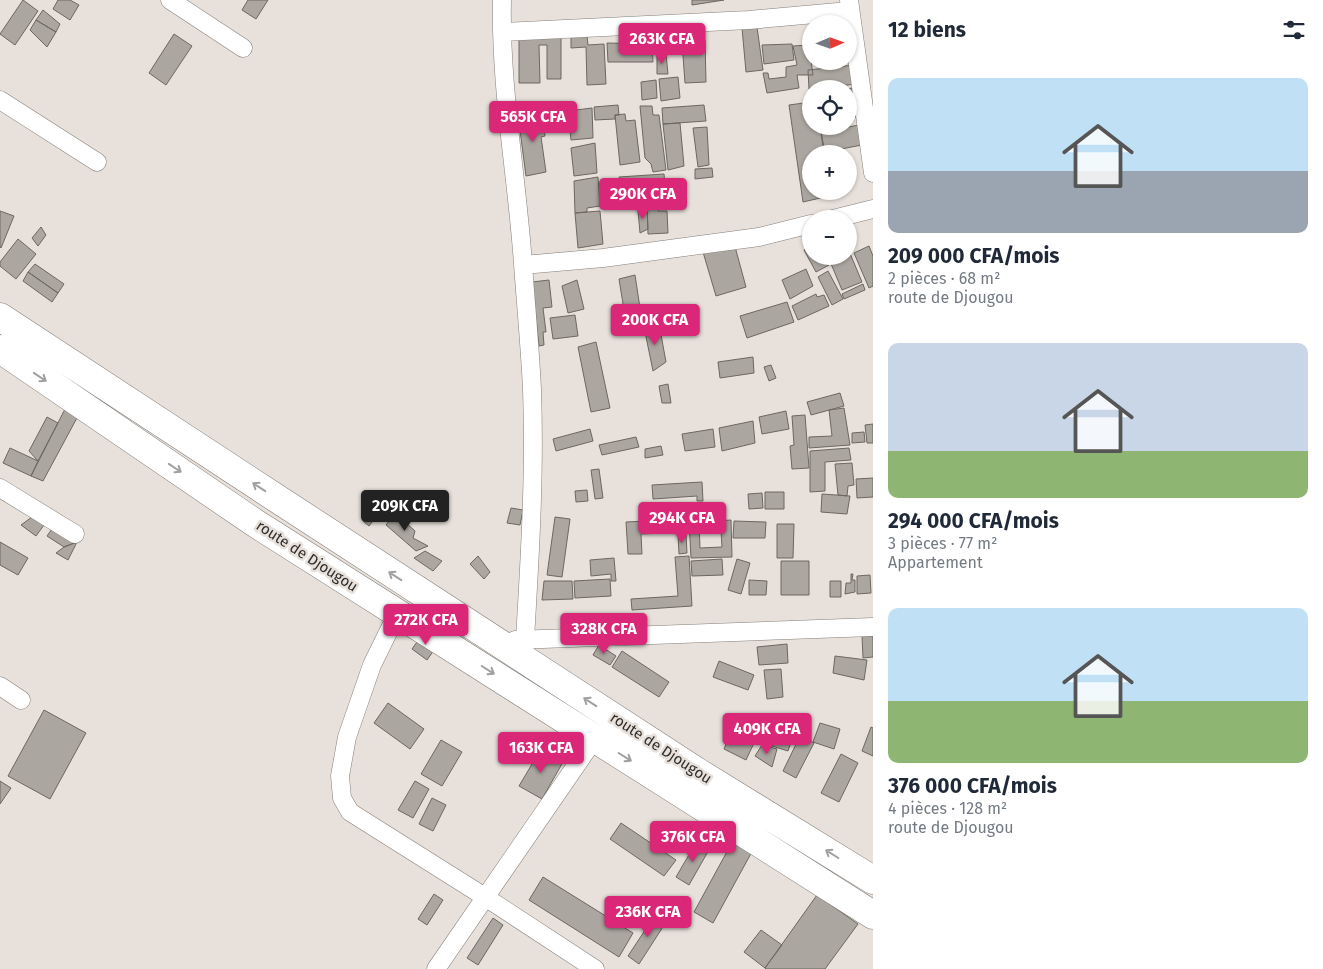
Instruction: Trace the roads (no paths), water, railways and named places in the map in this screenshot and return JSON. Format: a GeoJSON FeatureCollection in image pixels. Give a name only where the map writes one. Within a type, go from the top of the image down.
{"type":"FeatureCollection","features":[{"type":"Feature","properties":{"kind":"highway","name":"route de Djougou"},"geometry":{"type":"LineString","coordinates":[[0,316],[497,641],[873,915]]}},
{"type":"Feature","properties":{"kind":"highway","name":"route de Djougou"},"geometry":{"type":"LineString","coordinates":[[0,350],[255,523],[595,738],[689,782],[873,880]]}},
{"type":"Feature","properties":{"kind":"street"},"geometry":{"type":"LineString","coordinates":[[170,0],[243,48]]}},
{"type":"Feature","properties":{"kind":"street"},"geometry":{"type":"LineString","coordinates":[[502,0],[502,32],[507,100],[519,209],[532,399],[532,506],[525,639]]}},
{"type":"Feature","properties":{"kind":"street"},"geometry":{"type":"LineString","coordinates":[[502,32],[748,20],[849,6],[873,173]]}},
{"type":"Feature","properties":{"kind":"street"},"geometry":{"type":"LineString","coordinates":[[0,100],[97,162]]}},
{"type":"Feature","properties":{"kind":"street"},"geometry":{"type":"LineString","coordinates":[[857,213],[873,209]]}},
{"type":"Feature","properties":{"kind":"street"},"geometry":{"type":"LineString","coordinates":[[523,265],[603,258],[759,236],[802,226]]}},
{"type":"Feature","properties":{"kind":"street"},"geometry":{"type":"LineString","coordinates":[[0,488],[75,534]]}},
{"type":"Feature","properties":{"kind":"street"},"geometry":{"type":"LineString","coordinates":[[398,614],[372,665],[347,737],[340,776],[342,798],[350,812],[595,969]]}},
{"type":"Feature","properties":{"kind":"street"},"geometry":{"type":"LineString","coordinates":[[497,641],[873,627]]}},
{"type":"Feature","properties":{"kind":"street"},"geometry":{"type":"LineString","coordinates":[[0,686],[21,700]]}},
{"type":"Feature","properties":{"kind":"street"},"geometry":{"type":"LineString","coordinates":[[436,969],[595,738]]}}]}
